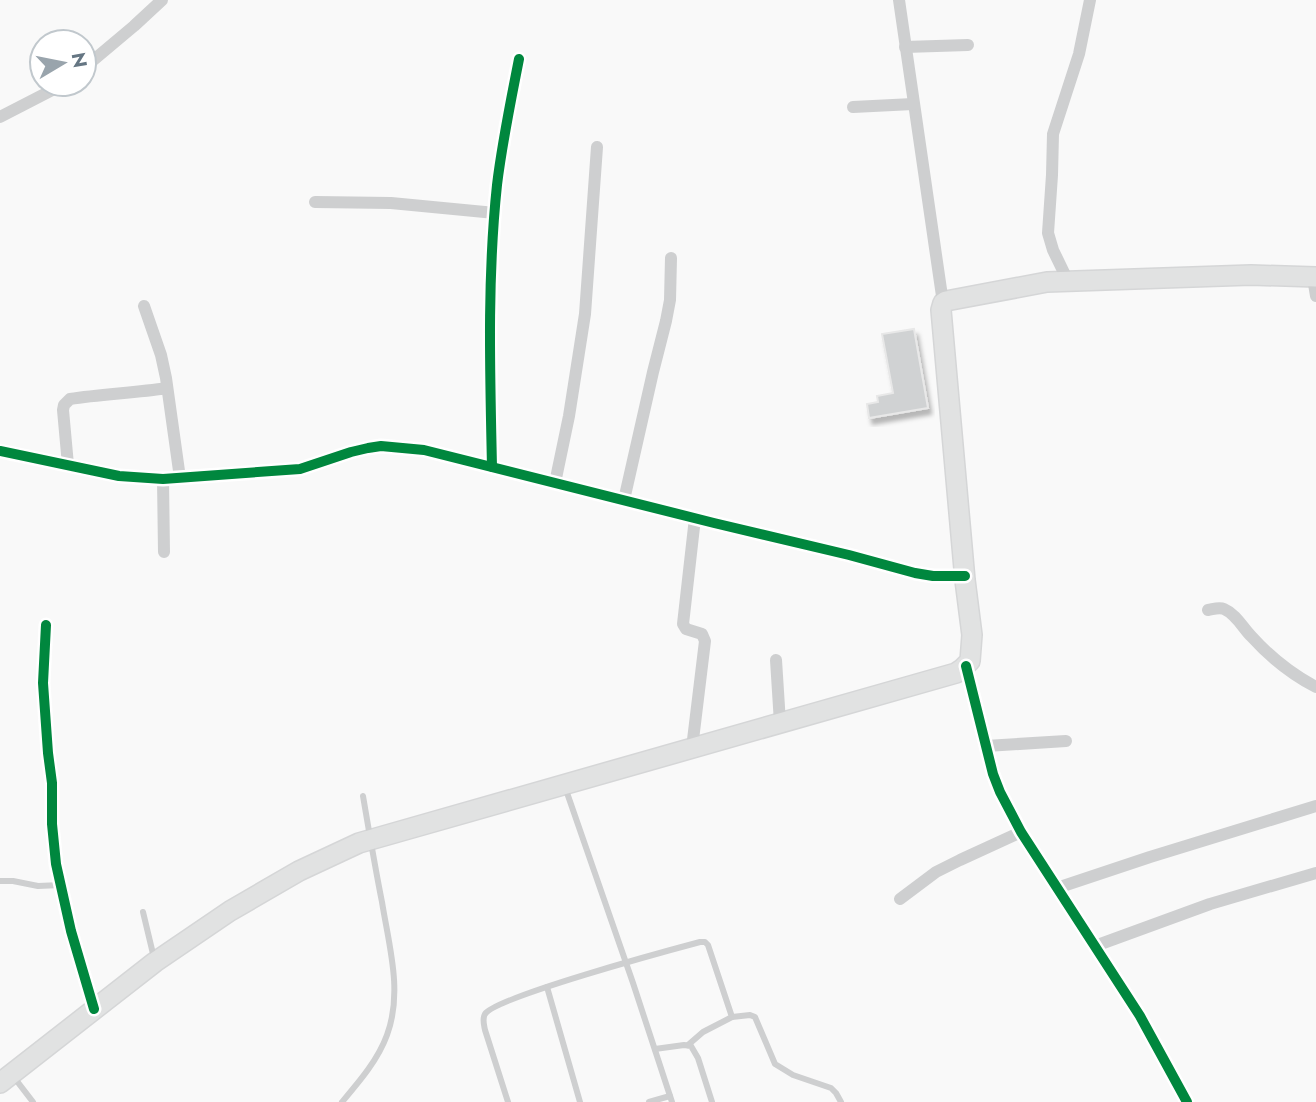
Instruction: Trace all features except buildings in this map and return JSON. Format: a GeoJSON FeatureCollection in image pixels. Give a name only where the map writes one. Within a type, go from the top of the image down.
{"type":"FeatureCollection","features":[{"type":"Feature","properties":{"kind":"main road"},"geometry":{"type":"LineString","coordinates":[[6,1078],[155,962],[230,911],[299,871],[359,843],[956,673],[966,666],[970,661],[972,635],[941,310],[946,301],[1047,282],[1068,281],[1251,275],[1315,284]]}},
{"type":"Feature","properties":{"kind":"street"},"geometry":{"type":"LineString","coordinates":[[98,56],[162,0]]}},
{"type":"Feature","properties":{"kind":"street"},"geometry":{"type":"LineString","coordinates":[[899,0],[943,303]]}},
{"type":"Feature","properties":{"kind":"street"},"geometry":{"type":"LineString","coordinates":[[1068,281],[1048,233],[1053,134],[1079,54],[1090,0]]}},
{"type":"Feature","properties":{"kind":"street"},"geometry":{"type":"LineString","coordinates":[[905,47],[968,45]]}},
{"type":"Feature","properties":{"kind":"street"},"geometry":{"type":"LineString","coordinates":[[492,467],[489,326],[495,213],[519,59]]}},
{"type":"Feature","properties":{"kind":"street"},"geometry":{"type":"LineString","coordinates":[[0,117],[37,98]]}},
{"type":"Feature","properties":{"kind":"street"},"geometry":{"type":"LineString","coordinates":[[853,107],[914,104]]}},
{"type":"Feature","properties":{"kind":"street"},"geometry":{"type":"LineString","coordinates":[[555,483],[585,314],[597,147]]}},
{"type":"Feature","properties":{"kind":"street"},"geometry":{"type":"LineString","coordinates":[[315,201],[391,203],[495,213]]}},
{"type":"Feature","properties":{"kind":"street"},"geometry":{"type":"LineString","coordinates":[[624,500],[666,321],[670,300],[671,258]]}},
{"type":"Feature","properties":{"kind":"street"},"geometry":{"type":"LineString","coordinates":[[144,306],[161,355],[180,478]]}},
{"type":"Feature","properties":{"kind":"street"},"geometry":{"type":"LineString","coordinates":[[68,465],[63,410],[66,401],[167,388]]}},
{"type":"Feature","properties":{"kind":"street"},"geometry":{"type":"LineString","coordinates":[[0,451],[119,476],[163,479],[300,469],[351,452],[381,446],[424,450],[915,573],[965,576]]}},
{"type":"Feature","properties":{"kind":"street"},"geometry":{"type":"LineString","coordinates":[[163,479],[164,552]]}},
{"type":"Feature","properties":{"kind":"street"},"geometry":{"type":"LineString","coordinates":[[692,748],[705,641],[702,634],[686,629],[683,624],[695,518]]}},
{"type":"Feature","properties":{"kind":"street"},"geometry":{"type":"LineString","coordinates":[[1208,610],[1226,610],[1288,671],[1316,687]]}},
{"type":"Feature","properties":{"kind":"street"},"geometry":{"type":"LineString","coordinates":[[46,625],[43,683],[56,864],[71,931],[94,1009]]}},
{"type":"Feature","properties":{"kind":"street"},"geometry":{"type":"LineString","coordinates":[[776,660],[780,723]]}},
{"type":"Feature","properties":{"kind":"street"},"geometry":{"type":"LineString","coordinates":[[966,666],[1000,792],[1021,832],[1140,1016],[1187,1102]]}},
{"type":"Feature","properties":{"kind":"street"},"geometry":{"type":"LineString","coordinates":[[986,746],[1066,741]]}},
{"type":"Feature","properties":{"kind":"street"},"geometry":{"type":"LineString","coordinates":[[1057,888],[1316,806]]}},
{"type":"Feature","properties":{"kind":"street"},"geometry":{"type":"LineString","coordinates":[[900,899],[936,872],[1021,832]]}},
{"type":"Feature","properties":{"kind":"street"},"geometry":{"type":"LineString","coordinates":[[1095,946],[1210,904],[1316,873]]}},
{"type":"Feature","properties":{"kind":"lane"},"geometry":{"type":"LineString","coordinates":[[565,785],[671,1099],[649,1102]]}},
{"type":"Feature","properties":{"kind":"lane"},"geometry":{"type":"LineString","coordinates":[[342,1102],[378,1055],[388,1032],[394,1005],[391,953],[363,796]]}},
{"type":"Feature","properties":{"kind":"lane"},"geometry":{"type":"LineString","coordinates":[[0,881],[38,886],[61,885]]}},
{"type":"Feature","properties":{"kind":"lane"},"geometry":{"type":"LineString","coordinates":[[143,912],[155,962]]}},
{"type":"Feature","properties":{"kind":"lane"},"geometry":{"type":"LineString","coordinates":[[508,1102],[483,1020],[486,1013],[494,1007],[625,962],[705,942],[708,944],[732,1017]]}},
{"type":"Feature","properties":{"kind":"lane"},"geometry":{"type":"LineString","coordinates":[[547,988],[580,1102]]}},
{"type":"Feature","properties":{"kind":"lane"},"geometry":{"type":"LineString","coordinates":[[655,1049],[688,1045],[703,1032],[732,1017],[750,1015],[755,1017],[775,1064],[793,1075],[831,1088],[841,1102]]}},
{"type":"Feature","properties":{"kind":"lane"},"geometry":{"type":"LineString","coordinates":[[688,1045],[698,1058],[712,1102]]}},
{"type":"Feature","properties":{"kind":"lane"},"geometry":{"type":"LineString","coordinates":[[6,1078],[33,1102]]}},
{"type":"Feature","properties":{"kind":"cycle path"},"geometry":{"type":"LineString","coordinates":[[492,467],[490,326],[494,220],[501,153],[519,59]]}},
{"type":"Feature","properties":{"kind":"cycle path"},"geometry":{"type":"LineString","coordinates":[[0,451],[119,476],[163,479],[300,469],[351,452],[381,446],[424,450],[915,573],[965,576]]}},
{"type":"Feature","properties":{"kind":"cycle path"},"geometry":{"type":"LineString","coordinates":[[46,625],[43,683],[56,864],[71,931],[94,1009]]}},
{"type":"Feature","properties":{"kind":"cycle path"},"geometry":{"type":"LineString","coordinates":[[966,666],[1000,792],[1021,832],[1140,1016],[1187,1102]]}}]}
